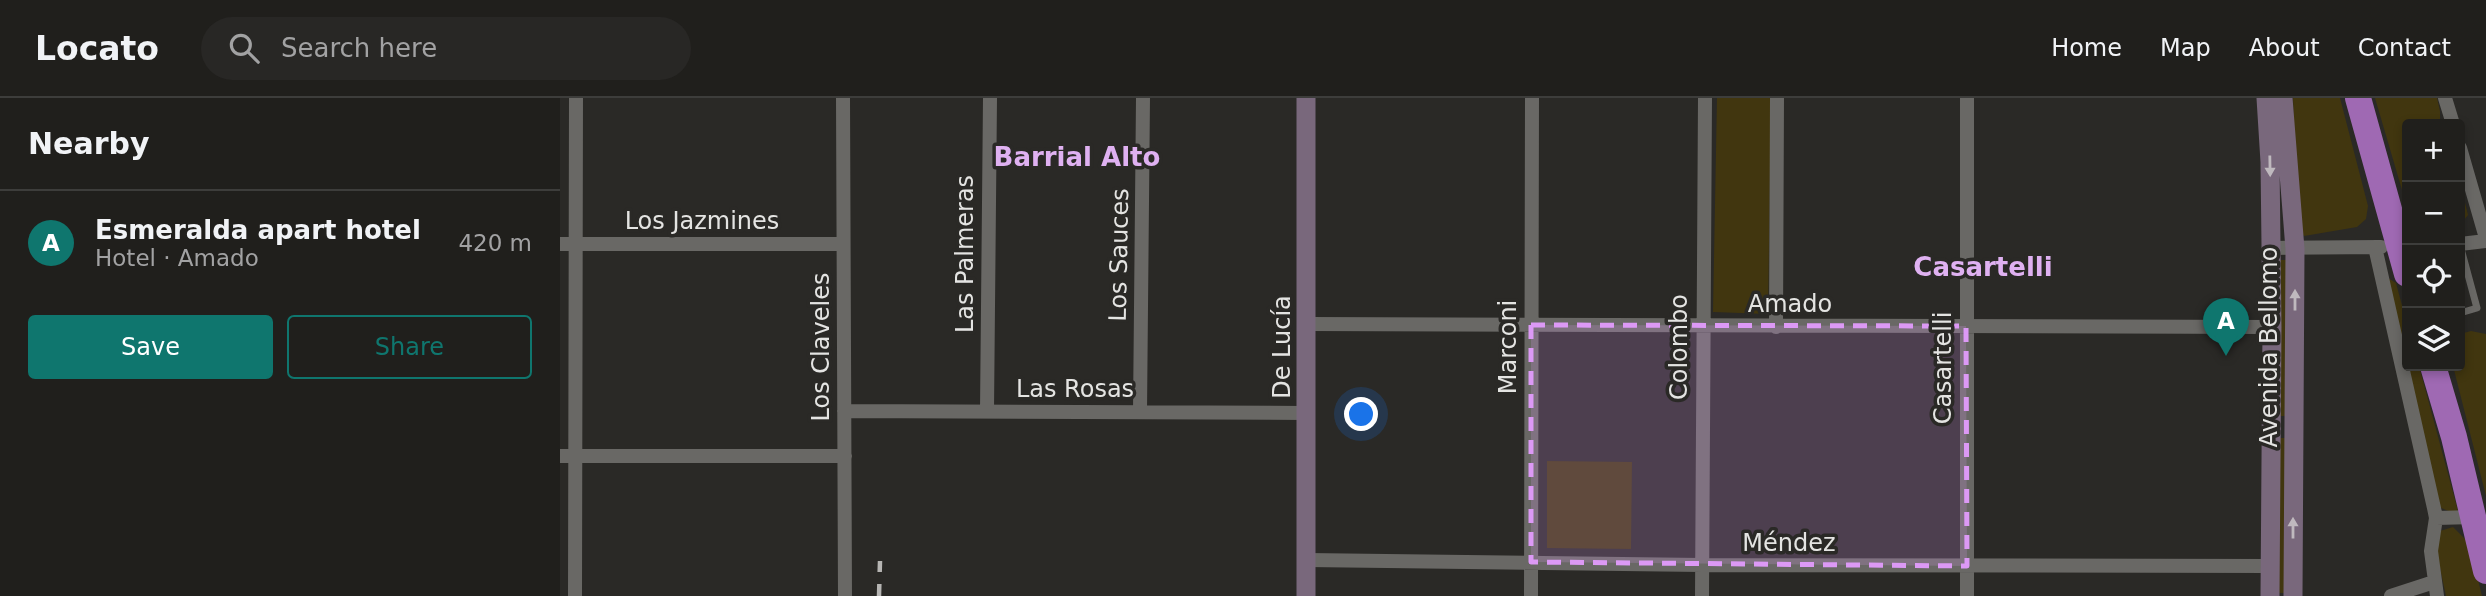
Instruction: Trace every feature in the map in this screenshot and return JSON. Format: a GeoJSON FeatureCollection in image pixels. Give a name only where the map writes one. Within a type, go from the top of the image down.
{"type":"FeatureCollection","features":[{"type":"Feature","properties":{"kind":"highway"},"geometry":{"type":"LineString","coordinates":[[2358,98],[2394,247],[2402,264]]}},
{"type":"Feature","properties":{"kind":"highway"},"geometry":{"type":"LineString","coordinates":[[2435,371],[2485,566]]}},
{"type":"Feature","properties":{"kind":"street"},"geometry":{"type":"LineString","coordinates":[[575,596],[576,98]]}},
{"type":"Feature","properties":{"kind":"street","name":"Los Claveles"},"geometry":{"type":"LineString","coordinates":[[843,98],[845,596]]}},
{"type":"Feature","properties":{"kind":"street","name":"Las Palmeras"},"geometry":{"type":"LineString","coordinates":[[987,411],[989,98]]}},
{"type":"Feature","properties":{"kind":"street","name":"Los Sauces"},"geometry":{"type":"LineString","coordinates":[[1140,412],[1143,98]]}},
{"type":"Feature","properties":{"kind":"street","name":"De Lucía"},"geometry":{"type":"LineString","coordinates":[[1306,98],[1306,596]]}},
{"type":"Feature","properties":{"kind":"street","name":"Marconi"},"geometry":{"type":"LineString","coordinates":[[1531,596],[1532,98]]}},
{"type":"Feature","properties":{"kind":"street","name":"Colombo"},"geometry":{"type":"LineString","coordinates":[[1702,596],[1705,98]]}},
{"type":"Feature","properties":{"kind":"street"},"geometry":{"type":"LineString","coordinates":[[1776,327],[1777,98]]}},
{"type":"Feature","properties":{"kind":"street","name":"Casartelli"},"geometry":{"type":"LineString","coordinates":[[1967,98],[1967,596]]}},
{"type":"Feature","properties":{"kind":"street","name":"Avenida Bellomo"},"geometry":{"type":"LineString","coordinates":[[2266,98],[2272,327],[2270,596]]}},
{"type":"Feature","properties":{"kind":"street","name":"Avenida Bellomo"},"geometry":{"type":"LineString","coordinates":[[2283,98],[2295,249],[2293,596]]}},
{"type":"Feature","properties":{"kind":"street"},"geometry":{"type":"LineString","coordinates":[[2445,98],[2451,119]]}},
{"type":"Feature","properties":{"kind":"street"},"geometry":{"type":"LineString","coordinates":[[2465,166],[2486,239],[2465,244]]}},
{"type":"Feature","properties":{"kind":"street","name":"Los Jazmines"},"geometry":{"type":"LineString","coordinates":[[560,244],[843,244]]}},
{"type":"Feature","properties":{"kind":"street"},"geometry":{"type":"LineString","coordinates":[[2270,248],[2394,247],[2436,518],[2431,551],[2435,589],[2391,596]]}},
{"type":"Feature","properties":{"kind":"street","name":"Amado"},"geometry":{"type":"LineString","coordinates":[[1308,324],[2272,327]]}},
{"type":"Feature","properties":{"kind":"street","name":"Las Rosas"},"geometry":{"type":"LineString","coordinates":[[844,411],[1306,413]]}},
{"type":"Feature","properties":{"kind":"street"},"geometry":{"type":"LineString","coordinates":[[2272,429],[2294,430]]}},
{"type":"Feature","properties":{"kind":"street"},"geometry":{"type":"LineString","coordinates":[[560,456],[845,456]]}},
{"type":"Feature","properties":{"kind":"street"},"geometry":{"type":"LineString","coordinates":[[2436,518],[2474,517]]}},
{"type":"Feature","properties":{"kind":"street","name":"Méndez"},"geometry":{"type":"LineString","coordinates":[[1307,560],[1701,565],[2272,566]]}},
{"type":"Feature","properties":{"kind":"lane"},"geometry":{"type":"LineString","coordinates":[[2465,263],[2477,307],[2465,311]]}},
{"type":"Feature","properties":{"kind":"highlighted area"},"geometry":{"type":"Polygon","coordinates":[[[1531,325],[1966,326],[1967,566],[1531,562],[1531,325]]]}},
{"type":"Feature","properties":{"kind":"shaded area"},"geometry":{"type":"Polygon","coordinates":[[[1717,98],[1771,98],[1768,314],[1713,312],[1717,98]]]}},
{"type":"Feature","properties":{"kind":"shaded area"},"geometry":{"type":"Polygon","coordinates":[[[2293,98],[2340,98],[2368,206],[2366,219],[2357,227],[2304,236],[2298,227],[2293,98]]]}},
{"type":"Feature","properties":{"kind":"shaded area"},"geometry":{"type":"Polygon","coordinates":[[[2375,98],[2437,98],[2440,119],[2402,119],[2402,190],[2375,98]]]}},
{"type":"Feature","properties":{"kind":"shaded area"},"geometry":{"type":"Polygon","coordinates":[[[2278,260],[2287,260],[2287,416],[2278,416],[2278,260]]]}},
{"type":"Feature","properties":{"kind":"shaded area"},"geometry":{"type":"Polygon","coordinates":[[[2388,278],[2396,283],[2402,305],[2402,342],[2388,278]]]}},
{"type":"Feature","properties":{"kind":"shaded area"},"geometry":{"type":"Polygon","coordinates":[[[2465,333],[2486,334],[2486,496],[2454,371],[2465,371],[2465,333]]]}},
{"type":"Feature","properties":{"kind":"shaded area"},"geometry":{"type":"Polygon","coordinates":[[[2408,371],[2420,371],[2458,511],[2453,513],[2439,507],[2408,371]]]}},
{"type":"Feature","properties":{"kind":"shaded area"},"geometry":{"type":"Polygon","coordinates":[[[2278,438],[2287,438],[2287,593],[2278,593],[2278,438]]]}},
{"type":"Feature","properties":{"kind":"shaded area"},"geometry":{"type":"Polygon","coordinates":[[[1547,461],[1632,462],[1631,549],[1547,548],[1547,461]]]}},
{"type":"Feature","properties":{"kind":"shaded area"},"geometry":{"type":"Polygon","coordinates":[[[2453,527],[2469,543],[2482,596],[2446,596],[2435,545],[2440,531],[2453,527]]]}},
{"type":"Feature","properties":{"kind":"railway"},"geometry":{"type":"LineString","coordinates":[[879,596],[880,561]]}},
{"type":"Feature","properties":{"kind":"place","name":"Esmeralda apart hotel"},"geometry":{"type":"Point","coordinates":[2226,356]}},
{"type":"Feature","properties":{"kind":"district","name":"Barrial Alto"},"geometry":{"type":"Point","coordinates":[1077,157]}},
{"type":"Feature","properties":{"kind":"district","name":"Casartelli"},"geometry":{"type":"Point","coordinates":[1983,267]}}]}
